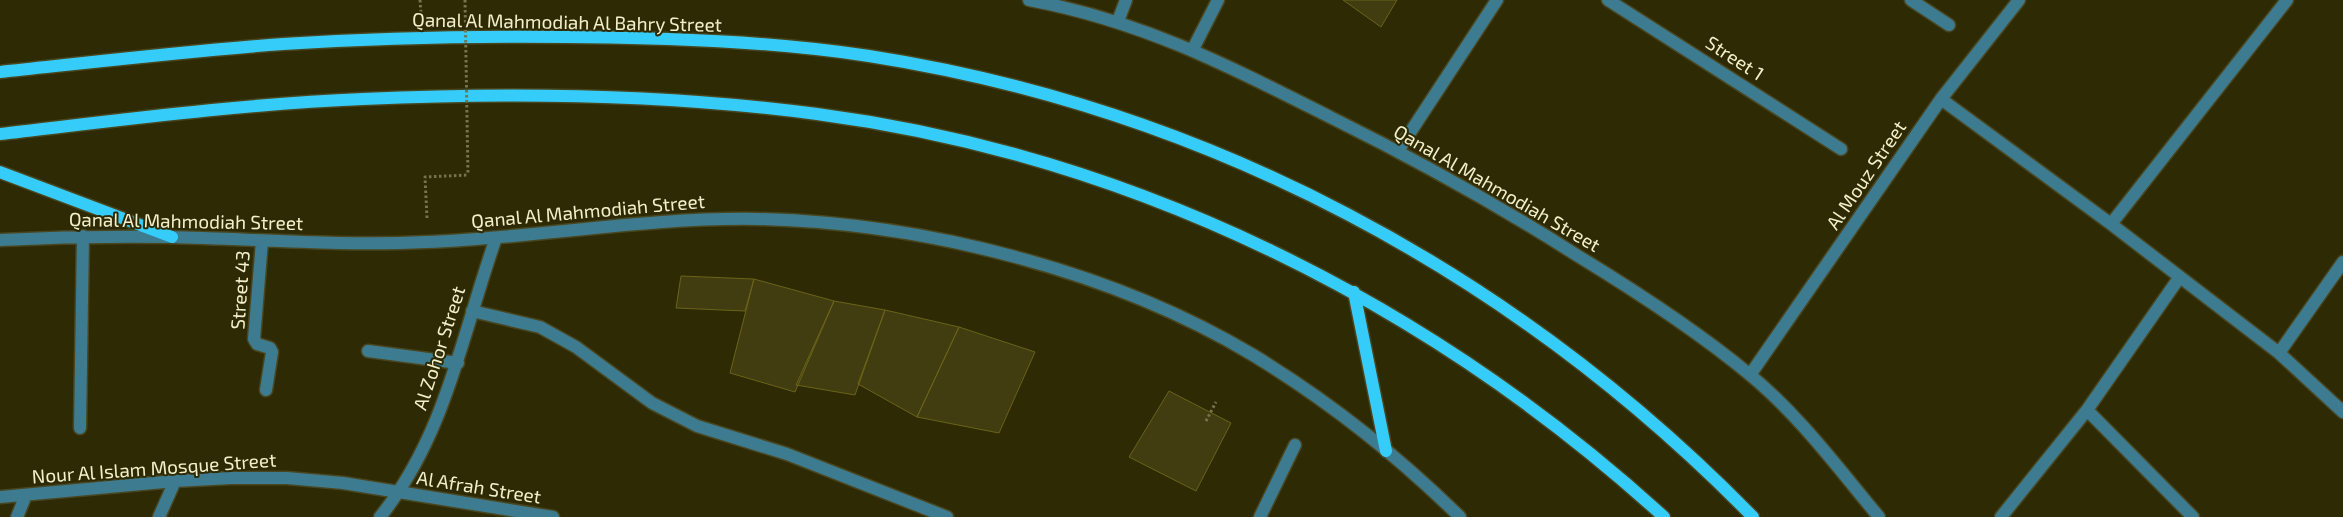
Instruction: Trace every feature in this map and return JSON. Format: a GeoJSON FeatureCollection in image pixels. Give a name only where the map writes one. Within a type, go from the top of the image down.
{"type":"FeatureCollection","features":[{"type":"Feature","properties":{"kind":"main road","name":"Qanal Al Mahmodiah Al Bahry Street"},"geometry":{"type":"LineString","coordinates":[[0,72],[284,44],[421,38],[616,37],[783,46],[866,56],[949,70],[1029,89],[1107,112],[1254,168],[1394,238],[1462,278],[1596,375],[1660,429],[1753,517]]}},
{"type":"Feature","properties":{"kind":"main road"},"geometry":{"type":"LineString","coordinates":[[0,134],[239,107],[432,97],[569,96],[715,103],[818,114],[919,131],[1010,153],[1118,186],[1215,224],[1285,256],[1354,292],[1421,332],[1509,391],[1610,469],[1664,517]]}},
{"type":"Feature","properties":{"kind":"main road"},"geometry":{"type":"LineString","coordinates":[[0,172],[172,237]]}},
{"type":"Feature","properties":{"kind":"main road"},"geometry":{"type":"LineString","coordinates":[[1354,292],[1386,451]]}},
{"type":"Feature","properties":{"kind":"street","name":"Qanal Al Mahmodiah Street"},"geometry":{"type":"LineString","coordinates":[[1029,0],[1063,6],[1118,21],[1193,50],[1398,151],[1528,224],[1656,304],[1750,375],[1799,422],[1879,517]]}},
{"type":"Feature","properties":{"kind":"street"},"geometry":{"type":"LineString","coordinates":[[1118,21],[1126,0]]}},
{"type":"Feature","properties":{"kind":"street"},"geometry":{"type":"LineString","coordinates":[[1193,50],[1218,0]]}},
{"type":"Feature","properties":{"kind":"street"},"geometry":{"type":"LineString","coordinates":[[1398,151],[1497,0]]}},
{"type":"Feature","properties":{"kind":"street","name":"Street 1"},"geometry":{"type":"LineString","coordinates":[[1608,0],[1841,148]]}},
{"type":"Feature","properties":{"kind":"street"},"geometry":{"type":"LineString","coordinates":[[1911,0],[1949,24]]}},
{"type":"Feature","properties":{"kind":"street","name":"Al Mouz Street"},"geometry":{"type":"LineString","coordinates":[[1750,375],[1941,99],[2019,0]]}},
{"type":"Feature","properties":{"kind":"street"},"geometry":{"type":"LineString","coordinates":[[2111,224],[2287,0]]}},
{"type":"Feature","properties":{"kind":"street"},"geometry":{"type":"LineString","coordinates":[[1941,99],[2111,224],[2279,353],[2343,412]]}},
{"type":"Feature","properties":{"kind":"street","name":"Qanal Al Mahmodiah Street"},"geometry":{"type":"LineString","coordinates":[[0,240],[83,236],[172,237],[354,244],[427,242],[496,238],[626,223],[757,219],[823,222],[888,231],[971,246],[1044,266],[1114,290],[1184,320],[1252,354],[1298,384],[1386,451],[1460,517]]}},
{"type":"Feature","properties":{"kind":"street"},"geometry":{"type":"LineString","coordinates":[[80,428],[83,236]]}},
{"type":"Feature","properties":{"kind":"street","name":"Al Zohor Street"},"geometry":{"type":"LineString","coordinates":[[380,517],[399,493],[432,433],[458,363],[472,311],[496,238]]}},
{"type":"Feature","properties":{"kind":"street","name":"Street 43"},"geometry":{"type":"LineString","coordinates":[[262,241],[254,339],[257,344],[270,348],[272,352],[266,390]]}},
{"type":"Feature","properties":{"kind":"street"},"geometry":{"type":"LineString","coordinates":[[2279,353],[2343,262]]}},
{"type":"Feature","properties":{"kind":"street"},"geometry":{"type":"LineString","coordinates":[[2001,517],[2087,410],[2179,278]]}},
{"type":"Feature","properties":{"kind":"street"},"geometry":{"type":"LineString","coordinates":[[472,311],[540,327],[576,347],[652,403],[697,426],[787,454],[947,517]]}},
{"type":"Feature","properties":{"kind":"street"},"geometry":{"type":"LineString","coordinates":[[368,351],[458,363]]}},
{"type":"Feature","properties":{"kind":"street"},"geometry":{"type":"LineString","coordinates":[[2087,410],[2193,517]]}},
{"type":"Feature","properties":{"kind":"street"},"geometry":{"type":"LineString","coordinates":[[1260,517],[1295,445]]}},
{"type":"Feature","properties":{"kind":"street","name":"Nour Al Islam Mosque Street"},"geometry":{"type":"LineString","coordinates":[[0,497],[175,481],[231,478],[287,478],[343,483],[399,493]]}},
{"type":"Feature","properties":{"kind":"street"},"geometry":{"type":"LineString","coordinates":[[159,517],[175,481]]}},
{"type":"Feature","properties":{"kind":"street","name":"Al Afrah Street"},"geometry":{"type":"LineString","coordinates":[[399,493],[553,517]]}},
{"type":"Feature","properties":{"kind":"street"},"geometry":{"type":"LineString","coordinates":[[17,517],[26,495]]}},
{"type":"Feature","properties":{"kind":"path"},"geometry":{"type":"LineString","coordinates":[[427,242],[426,177],[468,175],[466,0]]}},
{"type":"Feature","properties":{"kind":"path"},"geometry":{"type":"LineString","coordinates":[[1206,421],[1216,402]]}},
{"type":"Feature","properties":{"kind":"building"},"geometry":{"type":"Polygon","coordinates":[[[1343,0],[1397,0],[1381,27],[1343,0]]]}},
{"type":"Feature","properties":{"kind":"building"},"geometry":{"type":"Polygon","coordinates":[[[681,276],[754,279],[745,311],[676,308],[681,276]]]}},
{"type":"Feature","properties":{"kind":"building"},"geometry":{"type":"Polygon","coordinates":[[[754,279],[834,301],[795,392],[730,373],[754,279]]]}},
{"type":"Feature","properties":{"kind":"building"},"geometry":{"type":"Polygon","coordinates":[[[834,301],[885,310],[855,395],[796,385],[834,301]]]}},
{"type":"Feature","properties":{"kind":"building"},"geometry":{"type":"Polygon","coordinates":[[[885,310],[959,327],[917,417],[858,384],[885,310]]]}},
{"type":"Feature","properties":{"kind":"building"},"geometry":{"type":"Polygon","coordinates":[[[959,327],[1035,352],[999,433],[917,417],[959,327]]]}},
{"type":"Feature","properties":{"kind":"building"},"geometry":{"type":"Polygon","coordinates":[[[1169,391],[1231,423],[1196,491],[1129,457],[1169,391]]]}}]}
